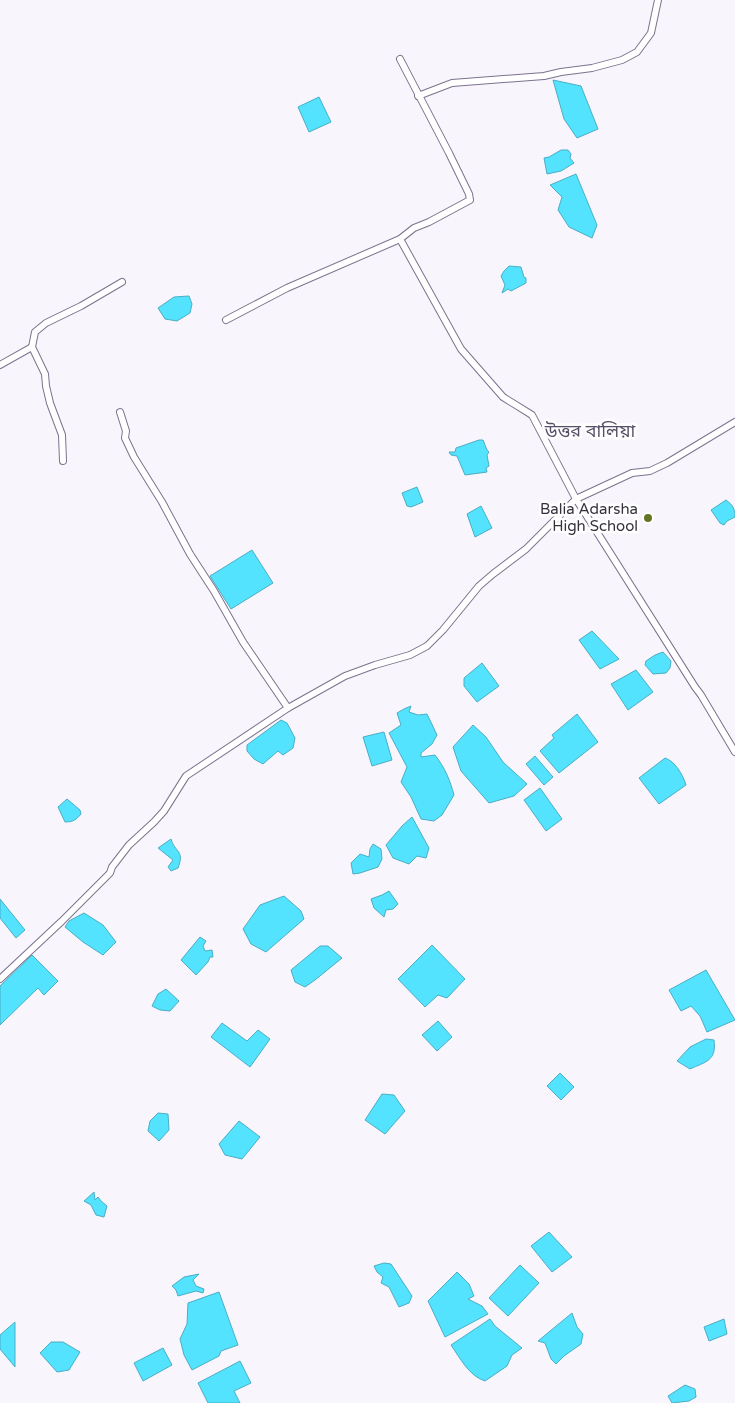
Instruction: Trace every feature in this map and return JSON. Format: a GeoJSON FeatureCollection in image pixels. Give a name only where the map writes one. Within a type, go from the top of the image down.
{"type":"FeatureCollection","features":[{"type":"Feature","properties":{"kind":"street"},"geometry":{"type":"LineString","coordinates":[[418,96],[452,84],[524,79],[592,68],[622,60],[637,52],[651,33],[658,0]]}},
{"type":"Feature","properties":{"kind":"street"},"geometry":{"type":"LineString","coordinates":[[226,320],[287,288],[400,239],[414,228],[470,200],[469,194],[449,153],[400,59]]}},
{"type":"Feature","properties":{"kind":"street"},"geometry":{"type":"LineString","coordinates":[[400,239],[457,343],[503,397],[532,415],[576,499],[701,695],[735,752]]}},
{"type":"Feature","properties":{"kind":"street"},"geometry":{"type":"LineString","coordinates":[[63,461],[62,435],[50,403],[45,374],[32,347],[36,332],[46,323],[81,306],[122,282]]}},
{"type":"Feature","properties":{"kind":"street"},"geometry":{"type":"LineString","coordinates":[[0,364],[32,347]]}},
{"type":"Feature","properties":{"kind":"street"},"geometry":{"type":"LineString","coordinates":[[120,412],[126,431],[125,438],[134,457],[243,642],[288,708]]}},
{"type":"Feature","properties":{"kind":"street"},"geometry":{"type":"LineString","coordinates":[[0,979],[110,873],[112,867],[129,846],[164,811],[186,776],[288,708],[345,676],[410,655],[427,646],[443,630],[479,586],[526,549],[576,499],[632,473],[650,471],[667,463],[735,422]]}},
{"type":"Feature","properties":{"kind":"water"},"geometry":{"type":"Polygon","coordinates":[[[553,80],[581,86],[598,129],[577,138],[564,119],[553,80]]]}},
{"type":"Feature","properties":{"kind":"water"},"geometry":{"type":"Polygon","coordinates":[[[319,97],[331,122],[309,132],[298,107],[319,97]]]}},
{"type":"Feature","properties":{"kind":"water"},"geometry":{"type":"Polygon","coordinates":[[[561,150],[568,150],[571,154],[570,158],[574,163],[561,171],[547,174],[544,158],[561,150]]]}},
{"type":"Feature","properties":{"kind":"water"},"geometry":{"type":"Polygon","coordinates":[[[576,174],[597,225],[592,238],[569,227],[558,210],[562,197],[550,185],[576,174]]]}},
{"type":"Feature","properties":{"kind":"water"},"geometry":{"type":"Polygon","coordinates":[[[509,266],[521,267],[526,283],[511,291],[508,289],[502,293],[505,285],[501,276],[509,266]]]}},
{"type":"Feature","properties":{"kind":"water"},"geometry":{"type":"Polygon","coordinates":[[[189,296],[192,304],[190,313],[177,321],[165,319],[158,308],[174,297],[189,296]]]}},
{"type":"Feature","properties":{"kind":"water"},"geometry":{"type":"Polygon","coordinates":[[[483,440],[489,452],[487,455],[489,466],[486,468],[487,472],[465,475],[457,456],[451,455],[449,452],[455,452],[456,448],[483,440]]]}},
{"type":"Feature","properties":{"kind":"water"},"geometry":{"type":"Polygon","coordinates":[[[417,487],[423,502],[411,507],[407,506],[402,493],[417,487]]]}},
{"type":"Feature","properties":{"kind":"water"},"geometry":{"type":"Polygon","coordinates":[[[726,500],[733,507],[735,517],[724,525],[720,523],[711,510],[726,500]]]}},
{"type":"Feature","properties":{"kind":"water"},"geometry":{"type":"Polygon","coordinates":[[[481,506],[492,528],[475,537],[467,514],[481,506]]]}},
{"type":"Feature","properties":{"kind":"water"},"geometry":{"type":"Polygon","coordinates":[[[252,550],[273,583],[231,609],[210,576],[252,550]]]}},
{"type":"Feature","properties":{"kind":"water"},"geometry":{"type":"Polygon","coordinates":[[[592,631],[619,659],[600,669],[579,640],[592,631]]]}},
{"type":"Feature","properties":{"kind":"water"},"geometry":{"type":"Polygon","coordinates":[[[663,652],[671,661],[670,668],[666,673],[653,674],[645,665],[646,661],[663,652]]]}},
{"type":"Feature","properties":{"kind":"water"},"geometry":{"type":"Polygon","coordinates":[[[482,663],[499,686],[477,702],[464,686],[464,678],[482,663]]]}},
{"type":"Feature","properties":{"kind":"water"},"geometry":{"type":"Polygon","coordinates":[[[636,670],[653,692],[628,710],[611,684],[636,670]]]}},
{"type":"Feature","properties":{"kind":"water"},"geometry":{"type":"Polygon","coordinates":[[[411,706],[409,712],[418,715],[427,714],[437,735],[432,744],[421,753],[421,757],[435,755],[447,774],[454,795],[442,815],[434,821],[421,819],[411,797],[401,782],[407,767],[389,733],[401,725],[397,713],[411,706]]]}},
{"type":"Feature","properties":{"kind":"water"},"geometry":{"type":"Polygon","coordinates":[[[577,714],[598,742],[559,773],[540,751],[554,738],[552,735],[577,714]]]}},
{"type":"Feature","properties":{"kind":"water"},"geometry":{"type":"Polygon","coordinates":[[[281,720],[287,723],[295,738],[293,748],[283,755],[278,751],[263,764],[254,759],[247,751],[247,745],[281,720]]]}},
{"type":"Feature","properties":{"kind":"water"},"geometry":{"type":"Polygon","coordinates":[[[473,725],[486,737],[503,762],[527,784],[514,796],[489,803],[461,771],[453,747],[473,725]]]}},
{"type":"Feature","properties":{"kind":"water"},"geometry":{"type":"Polygon","coordinates":[[[384,732],[392,760],[372,766],[363,737],[384,732]]]}},
{"type":"Feature","properties":{"kind":"water"},"geometry":{"type":"Polygon","coordinates":[[[535,756],[553,777],[544,785],[526,764],[535,756]]]}},
{"type":"Feature","properties":{"kind":"water"},"geometry":{"type":"Polygon","coordinates":[[[665,758],[678,769],[686,785],[659,804],[639,778],[665,758]]]}},
{"type":"Feature","properties":{"kind":"water"},"geometry":{"type":"Polygon","coordinates":[[[540,788],[562,819],[546,831],[524,800],[540,788]]]}},
{"type":"Feature","properties":{"kind":"water"},"geometry":{"type":"Polygon","coordinates":[[[67,799],[80,810],[81,814],[70,822],[65,822],[58,807],[67,799]]]}},
{"type":"Feature","properties":{"kind":"water"},"geometry":{"type":"Polygon","coordinates":[[[412,817],[429,848],[426,858],[417,856],[409,864],[393,858],[386,845],[412,817]]]}},
{"type":"Feature","properties":{"kind":"water"},"geometry":{"type":"Polygon","coordinates":[[[171,839],[179,852],[180,862],[178,868],[171,871],[168,867],[173,860],[158,848],[171,839]]]}},
{"type":"Feature","properties":{"kind":"water"},"geometry":{"type":"Polygon","coordinates":[[[373,844],[381,849],[382,859],[378,867],[353,874],[351,863],[360,854],[369,857],[373,844]]]}},
{"type":"Feature","properties":{"kind":"water"},"geometry":{"type":"Polygon","coordinates":[[[389,891],[398,904],[393,909],[386,910],[384,917],[374,908],[371,899],[389,891]]]}},
{"type":"Feature","properties":{"kind":"water"},"geometry":{"type":"Polygon","coordinates":[[[284,896],[301,911],[304,919],[266,952],[251,944],[243,929],[260,905],[284,896]]]}},
{"type":"Feature","properties":{"kind":"water"},"geometry":{"type":"Polygon","coordinates":[[[0,899],[25,930],[16,938],[0,918],[0,899]]]}},
{"type":"Feature","properties":{"kind":"water"},"geometry":{"type":"Polygon","coordinates":[[[84,913],[103,925],[116,942],[103,955],[65,927],[69,921],[84,913]]]}},
{"type":"Feature","properties":{"kind":"water"},"geometry":{"type":"Polygon","coordinates":[[[200,937],[206,941],[203,946],[205,951],[212,950],[213,957],[210,957],[196,975],[181,960],[200,937]]]}},
{"type":"Feature","properties":{"kind":"water"},"geometry":{"type":"Polygon","coordinates":[[[432,945],[465,979],[447,998],[438,995],[425,1007],[398,979],[432,945]]]}},
{"type":"Feature","properties":{"kind":"water"},"geometry":{"type":"Polygon","coordinates":[[[320,946],[328,946],[342,958],[305,987],[295,982],[291,970],[320,946]]]}},
{"type":"Feature","properties":{"kind":"water"},"geometry":{"type":"Polygon","coordinates":[[[32,955],[58,981],[44,995],[38,988],[0,1025],[0,986],[32,955]]]}},
{"type":"Feature","properties":{"kind":"water"},"geometry":{"type":"Polygon","coordinates":[[[706,970],[735,1020],[707,1032],[700,1016],[691,1006],[681,1011],[669,990],[706,970]]]}},
{"type":"Feature","properties":{"kind":"water"},"geometry":{"type":"Polygon","coordinates":[[[166,989],[179,1001],[170,1011],[160,1010],[152,1006],[158,994],[166,989]]]}},
{"type":"Feature","properties":{"kind":"water"},"geometry":{"type":"Polygon","coordinates":[[[438,1021],[452,1037],[437,1051],[422,1035],[438,1021]]]}},
{"type":"Feature","properties":{"kind":"water"},"geometry":{"type":"Polygon","coordinates":[[[222,1023],[247,1041],[258,1030],[270,1039],[250,1067],[211,1037],[222,1023]]]}},
{"type":"Feature","properties":{"kind":"water"},"geometry":{"type":"Polygon","coordinates":[[[706,1039],[714,1040],[714,1052],[709,1060],[690,1069],[677,1061],[690,1047],[706,1039]]]}},
{"type":"Feature","properties":{"kind":"water"},"geometry":{"type":"Polygon","coordinates":[[[560,1073],[574,1087],[561,1100],[547,1086],[560,1073]]]}},
{"type":"Feature","properties":{"kind":"water"},"geometry":{"type":"Polygon","coordinates":[[[382,1094],[394,1095],[405,1111],[385,1134],[365,1120],[382,1094]]]}},
{"type":"Feature","properties":{"kind":"water"},"geometry":{"type":"Polygon","coordinates":[[[158,1113],[168,1114],[169,1130],[159,1141],[148,1131],[150,1121],[158,1113]]]}},
{"type":"Feature","properties":{"kind":"water"},"geometry":{"type":"Polygon","coordinates":[[[239,1121],[260,1137],[242,1159],[225,1155],[219,1144],[239,1121]]]}},
{"type":"Feature","properties":{"kind":"water"},"geometry":{"type":"Polygon","coordinates":[[[94,1192],[95,1200],[98,1197],[107,1206],[104,1217],[96,1215],[91,1205],[84,1201],[94,1192]]]}},
{"type":"Feature","properties":{"kind":"water"},"geometry":{"type":"Polygon","coordinates":[[[549,1232],[572,1257],[552,1272],[531,1246],[549,1232]]]}},
{"type":"Feature","properties":{"kind":"water"},"geometry":{"type":"Polygon","coordinates":[[[384,1263],[391,1264],[412,1296],[409,1303],[399,1307],[389,1287],[381,1283],[383,1277],[374,1266],[384,1263]]]}},
{"type":"Feature","properties":{"kind":"water"},"geometry":{"type":"Polygon","coordinates":[[[520,1265],[539,1283],[508,1316],[489,1298],[520,1265]]]}},
{"type":"Feature","properties":{"kind":"water"},"geometry":{"type":"Polygon","coordinates":[[[457,1272],[469,1284],[474,1296],[468,1299],[482,1306],[488,1314],[445,1337],[428,1301],[457,1272]]]}},
{"type":"Feature","properties":{"kind":"water"},"geometry":{"type":"Polygon","coordinates":[[[199,1274],[193,1280],[196,1286],[204,1289],[203,1293],[196,1291],[178,1296],[172,1286],[184,1277],[199,1274]]]}},
{"type":"Feature","properties":{"kind":"water"},"geometry":{"type":"Polygon","coordinates":[[[219,1292],[238,1345],[221,1351],[219,1356],[192,1370],[184,1355],[180,1339],[187,1324],[188,1303],[219,1292]]]}},
{"type":"Feature","properties":{"kind":"water"},"geometry":{"type":"Polygon","coordinates":[[[572,1313],[577,1327],[583,1334],[581,1344],[556,1364],[551,1359],[545,1343],[538,1341],[572,1313]]]}},
{"type":"Feature","properties":{"kind":"water"},"geometry":{"type":"Polygon","coordinates":[[[490,1319],[495,1326],[522,1348],[512,1355],[507,1366],[485,1381],[479,1379],[470,1371],[451,1345],[490,1319]]]}},
{"type":"Feature","properties":{"kind":"water"},"geometry":{"type":"Polygon","coordinates":[[[724,1319],[727,1334],[709,1341],[704,1327],[724,1319]]]}},
{"type":"Feature","properties":{"kind":"water"},"geometry":{"type":"Polygon","coordinates":[[[15,1322],[15,1367],[0,1349],[0,1335],[15,1322]]]}},
{"type":"Feature","properties":{"kind":"water"},"geometry":{"type":"Polygon","coordinates":[[[51,1342],[63,1342],[80,1352],[69,1370],[57,1372],[40,1353],[51,1342]]]}},
{"type":"Feature","properties":{"kind":"water"},"geometry":{"type":"Polygon","coordinates":[[[163,1348],[172,1365],[143,1381],[134,1363],[163,1348]]]}},
{"type":"Feature","properties":{"kind":"water"},"geometry":{"type":"Polygon","coordinates":[[[240,1361],[251,1383],[234,1391],[240,1403],[208,1403],[198,1383],[240,1361]]]}},
{"type":"Feature","properties":{"kind":"water"},"geometry":{"type":"Polygon","coordinates":[[[685,1385],[695,1389],[696,1397],[689,1401],[672,1403],[668,1396],[685,1385]]]}},
{"type":"Feature","properties":{"kind":"place","name":"Balia Adarsha High School"},"geometry":{"type":"Point","coordinates":[648,518]}},
{"type":"Feature","properties":{"kind":"district","name":"উত্তর বালিয়া"},"geometry":{"type":"Point","coordinates":[590,431]}}]}
